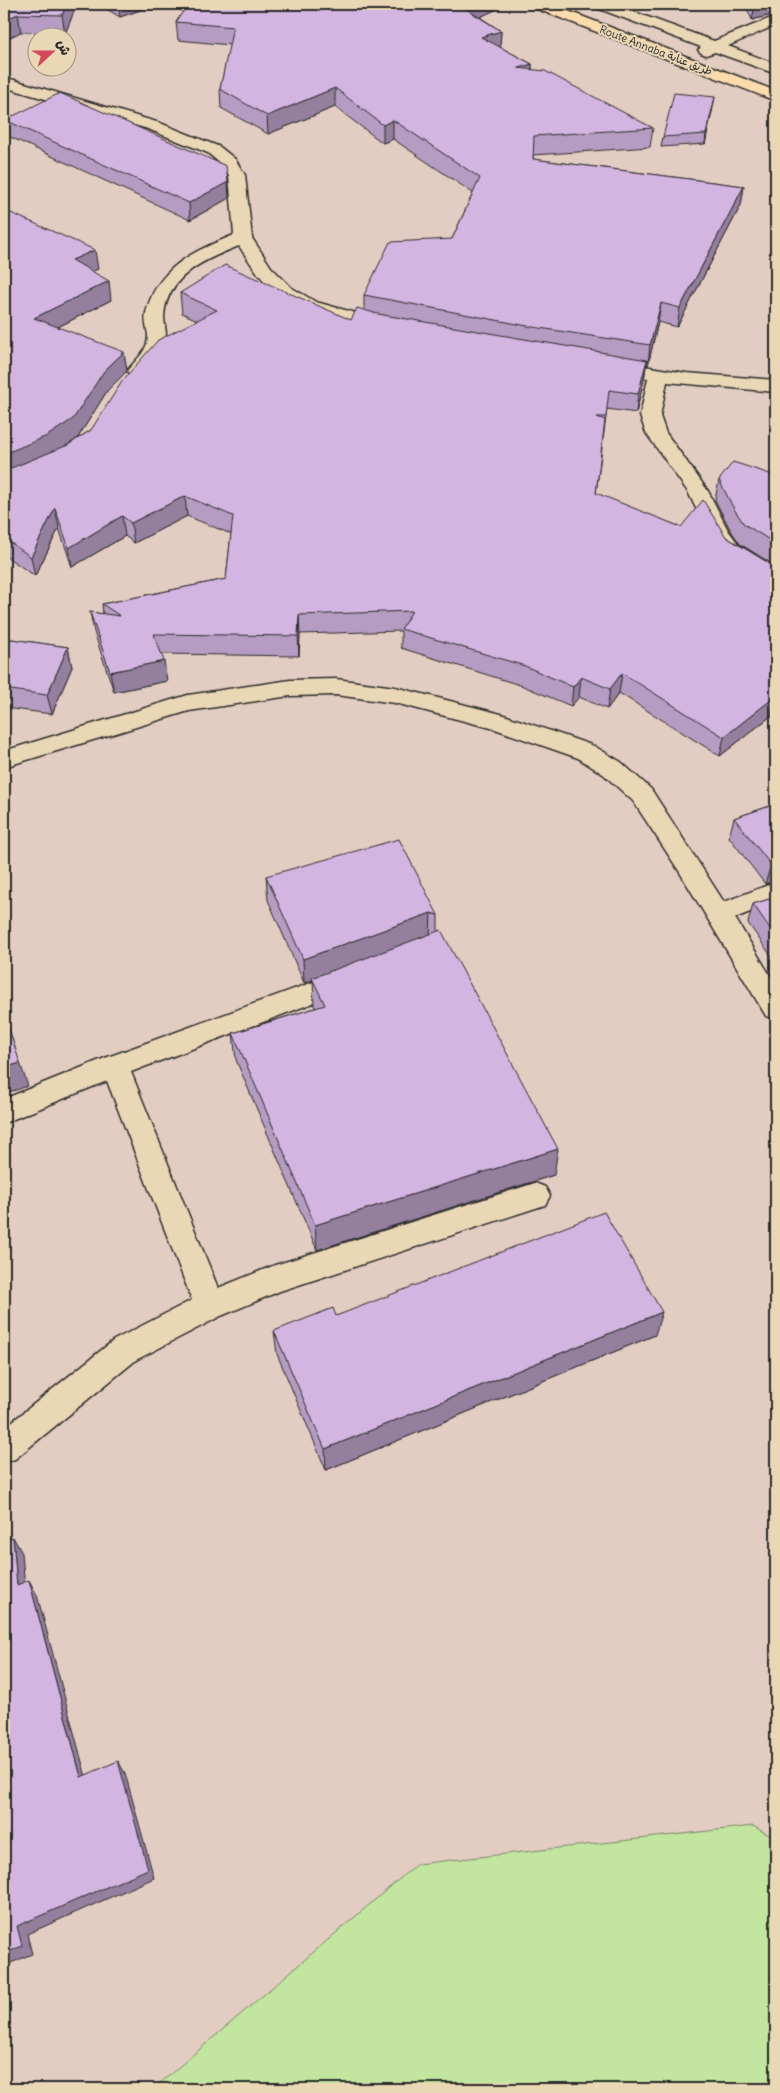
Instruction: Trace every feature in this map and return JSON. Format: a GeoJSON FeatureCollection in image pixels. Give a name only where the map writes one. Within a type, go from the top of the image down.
{"type":"FeatureCollection","features":[{"type":"Feature","properties":{"kind":"main road","name":"Route Annaba طريق عنابة"},"geometry":{"type":"LineString","coordinates":[[536,4],[776,96]]}},
{"type":"Feature","properties":{"kind":"street"},"geometry":{"type":"LineString","coordinates":[[599,4],[776,69]]}},
{"type":"Feature","properties":{"kind":"street"},"geometry":{"type":"LineString","coordinates":[[679,60],[776,20]]}},
{"type":"Feature","properties":{"kind":"street"},"geometry":{"type":"LineString","coordinates":[[4,82],[154,126],[214,150],[229,162],[237,175],[243,238],[264,270],[286,292],[310,306],[378,326],[407,332]]}},
{"type":"Feature","properties":{"kind":"street"},"geometry":{"type":"LineString","coordinates":[[128,382],[154,354],[157,337],[155,315],[163,290],[173,274],[191,259],[243,238]]}},
{"type":"Feature","properties":{"kind":"street"},"geometry":{"type":"LineString","coordinates":[[590,363],[686,379],[776,386]]}},
{"type":"Feature","properties":{"kind":"street"},"geometry":{"type":"LineString","coordinates":[[659,374],[652,399],[650,416],[656,433],[698,491],[718,531],[731,550],[776,578]]}},
{"type":"Feature","properties":{"kind":"street"},"geometry":{"type":"LineString","coordinates":[[4,759],[188,703],[290,688],[336,687],[396,695],[502,722],[586,752],[612,768],[642,795],[719,914],[776,1008]]}},
{"type":"Feature","properties":{"kind":"street"},"geometry":{"type":"LineString","coordinates":[[719,914],[776,892]]}},
{"type":"Feature","properties":{"kind":"street"},"geometry":{"type":"LineString","coordinates":[[4,1111],[115,1066],[375,970]]}},
{"type":"Feature","properties":{"kind":"street"},"geometry":{"type":"LineString","coordinates":[[115,1066],[210,1306]]}},
{"type":"Feature","properties":{"kind":"street"},"geometry":{"type":"LineString","coordinates":[[4,1448],[125,1350],[210,1306],[275,1279],[535,1196]]}},
{"type":"Feature","properties":{"kind":"green space"},"geometry":{"type":"Polygon","coordinates":[[[753,1826],[776,1839],[776,2089],[153,2089],[417,1864],[753,1826]]]}},
{"type":"Feature","properties":{"kind":"building"},"geometry":{"type":"Polygon","coordinates":[[[4,4],[67,4],[62,15],[18,14],[4,20],[4,4]]]}},
{"type":"Feature","properties":{"kind":"building"},"geometry":{"type":"Polygon","coordinates":[[[188,4],[470,4],[463,7],[501,31],[481,37],[532,64],[518,68],[545,71],[653,128],[534,136],[533,159],[744,186],[680,308],[661,303],[650,345],[533,327],[364,295],[390,242],[452,239],[480,178],[393,120],[383,125],[335,88],[267,116],[220,89],[233,27],[176,22],[188,4]]]}},
{"type":"Feature","properties":{"kind":"building"},"geometry":{"type":"Polygon","coordinates":[[[60,93],[226,166],[228,182],[189,203],[5,120],[60,93]]]}},
{"type":"Feature","properties":{"kind":"building"},"geometry":{"type":"Polygon","coordinates":[[[674,93],[715,97],[706,134],[663,137],[674,93]]]}},
{"type":"Feature","properties":{"kind":"building"},"geometry":{"type":"Polygon","coordinates":[[[4,210],[95,250],[72,260],[109,281],[34,318],[124,352],[104,371],[73,419],[47,436],[4,454],[4,210]]]}},
{"type":"Feature","properties":{"kind":"building"},"geometry":{"type":"Polygon","coordinates":[[[225,265],[351,320],[357,308],[378,314],[647,360],[638,394],[609,390],[606,417],[597,417],[605,420],[596,493],[681,527],[703,500],[726,537],[776,566],[776,696],[724,737],[622,673],[610,689],[581,677],[573,687],[525,666],[401,629],[412,611],[299,615],[298,636],[154,634],[164,661],[110,672],[90,612],[120,616],[102,604],[226,579],[233,516],[185,496],[131,523],[122,516],[69,548],[55,508],[31,557],[4,538],[4,471],[68,445],[91,430],[123,380],[158,340],[217,310],[180,293],[225,265]]]}},
{"type":"Feature","properties":{"kind":"building"},"geometry":{"type":"Polygon","coordinates":[[[733,462],[776,476],[776,496],[770,504],[776,506],[776,544],[744,524],[734,509],[719,480],[733,462]]]}},
{"type":"Feature","properties":{"kind":"building"},"geometry":{"type":"Polygon","coordinates":[[[4,638],[68,647],[47,695],[4,689],[4,638]]]}},
{"type":"Feature","properties":{"kind":"building"},"geometry":{"type":"Polygon","coordinates":[[[776,804],[776,863],[771,865],[734,818],[776,804]]]}},
{"type":"Feature","properties":{"kind":"building"},"geometry":{"type":"Polygon","coordinates":[[[399,839],[438,915],[431,913],[303,959],[266,876],[399,839]]]}},
{"type":"Feature","properties":{"kind":"building"},"geometry":{"type":"Polygon","coordinates":[[[776,897],[776,937],[753,904],[776,897]]]}},
{"type":"Feature","properties":{"kind":"building"},"geometry":{"type":"Polygon","coordinates":[[[441,930],[558,1149],[315,1225],[233,1033],[325,1005],[312,978],[441,930]]]}},
{"type":"Feature","properties":{"kind":"building"},"geometry":{"type":"Polygon","coordinates":[[[4,1013],[20,1063],[4,1068],[4,1013]]]}},
{"type":"Feature","properties":{"kind":"building"},"geometry":{"type":"Polygon","coordinates":[[[604,1212],[662,1312],[325,1449],[274,1331],[333,1308],[336,1316],[604,1212]]]}},
{"type":"Feature","properties":{"kind":"building"},"geometry":{"type":"Polygon","coordinates":[[[13,1537],[17,1585],[29,1580],[81,1777],[118,1761],[148,1869],[17,1926],[22,1946],[4,1954],[4,1539],[13,1537]]]}}]}
